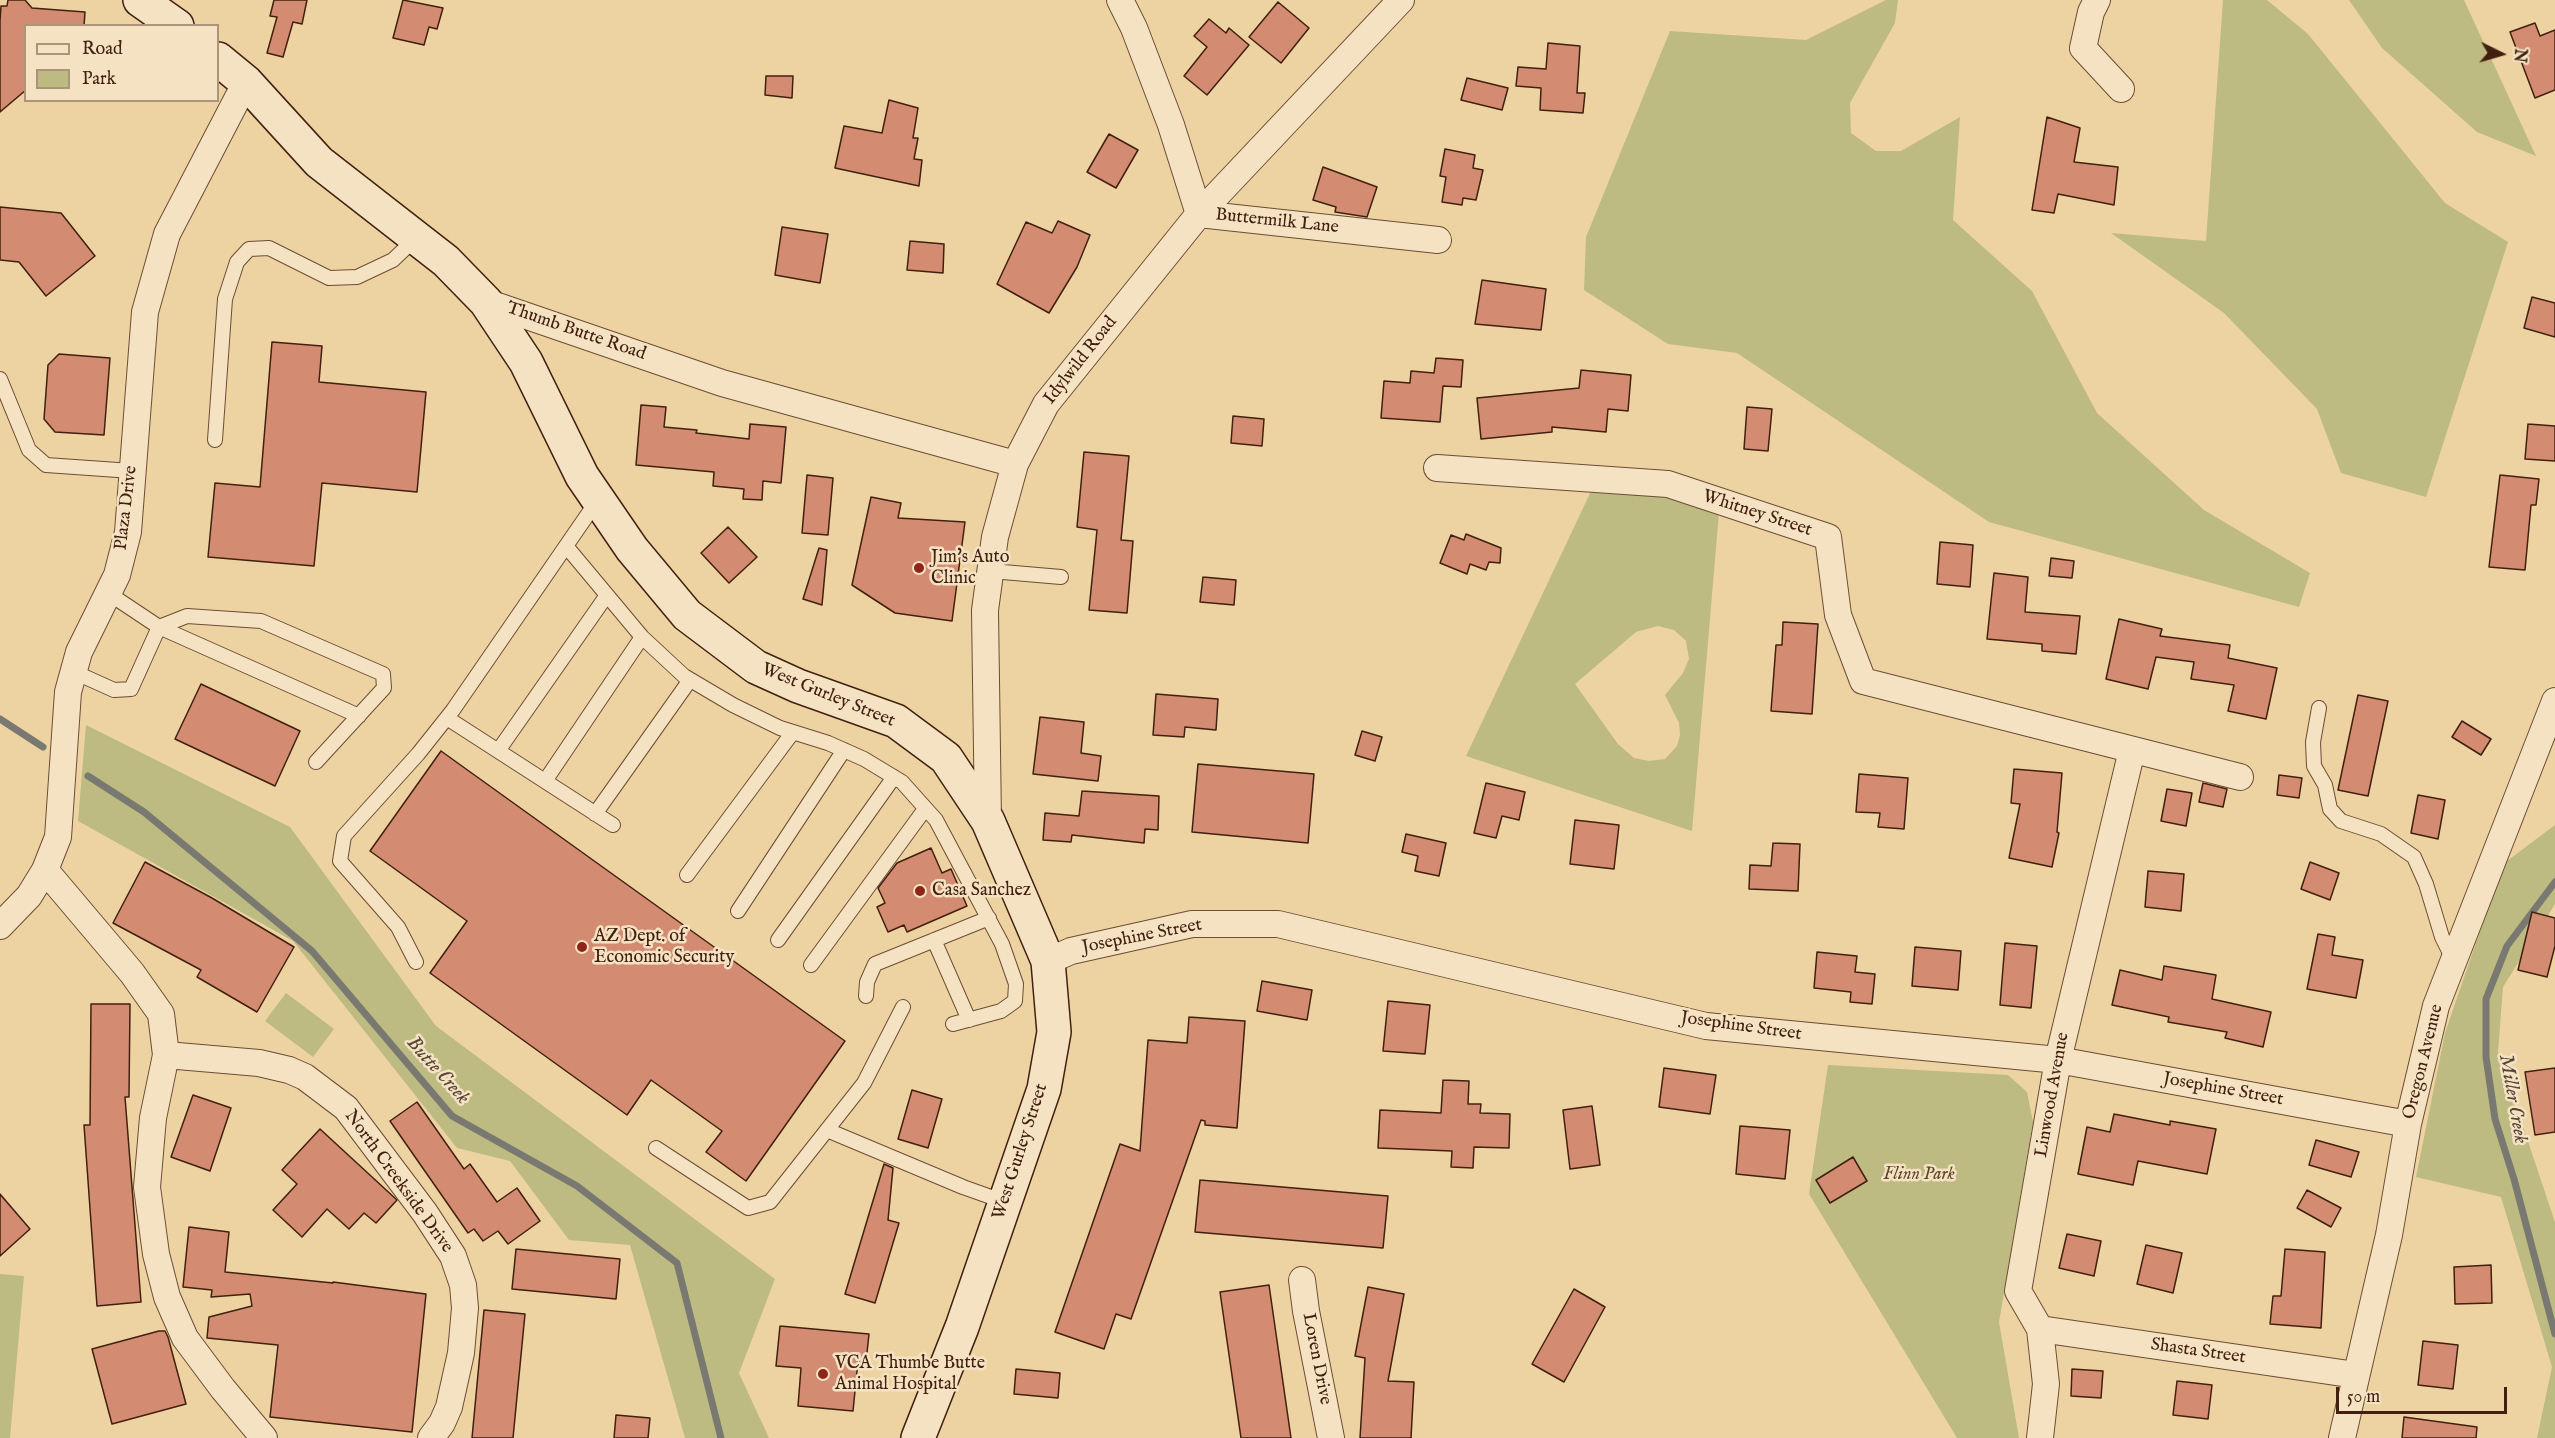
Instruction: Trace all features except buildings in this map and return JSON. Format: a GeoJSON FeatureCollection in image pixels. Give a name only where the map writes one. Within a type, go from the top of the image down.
{"type":"FeatureCollection","features":[{"type":"Feature","properties":{"kind":"main road","name":"Thumb Butte Road"},"geometry":{"type":"LineString","coordinates":[[219,60],[246,82],[319,162],[446,261],[486,302]]}},
{"type":"Feature","properties":{"kind":"main road","name":"West Gurley Street"},"geometry":{"type":"LineString","coordinates":[[486,302],[526,362],[582,476],[632,549],[687,615],[756,667],[798,686],[896,721],[946,758],[988,821],[1048,961],[1054,1032],[1044,1089],[940,1388],[918,1438]]}},
{"type":"Feature","properties":{"kind":"street","name":"Buttermilk Lane"},"geometry":{"type":"LineString","coordinates":[[1120,0],[1134,28],[1171,125],[1199,214],[1438,240]]}},
{"type":"Feature","properties":{"kind":"street","name":"Idylwild Road"},"geometry":{"type":"LineString","coordinates":[[988,821],[985,610],[995,537],[1015,464],[1046,404],[1199,214],[1401,0]]}},
{"type":"Feature","properties":{"kind":"street"},"geometry":{"type":"LineString","coordinates":[[2097,0],[2091,12],[2083,48],[2121,88]]}},
{"type":"Feature","properties":{"kind":"street","name":"Plaza Drive"},"geometry":{"type":"LineString","coordinates":[[0,926],[29,896],[45,870],[58,837],[68,692],[79,652],[117,575],[128,532],[145,312],[167,234],[246,82]]}},
{"type":"Feature","properties":{"kind":"street","name":"Thumb Butte Road"},"geometry":{"type":"LineString","coordinates":[[486,302],[722,383],[1015,464]]}},
{"type":"Feature","properties":{"kind":"street","name":"Whitney Street"},"geometry":{"type":"LineString","coordinates":[[1437,468],[1668,484],[1828,537],[1838,615],[1863,681],[1945,700],[2240,777]]}},
{"type":"Feature","properties":{"kind":"street","name":"Oregon Avenue"},"geometry":{"type":"LineString","coordinates":[[2342,1438],[2388,1235],[2408,1124],[2436,1006],[2555,701]]}},
{"type":"Feature","properties":{"kind":"street","name":"Linwood Avenue"},"geometry":{"type":"LineString","coordinates":[[2040,1438],[2046,1384],[2040,1329],[2018,1291],[2058,1060],[2132,750]]}},
{"type":"Feature","properties":{"kind":"street"},"geometry":{"type":"LineString","coordinates":[[45,870],[132,973],[161,1014],[166,1055],[153,1118],[147,1187],[156,1254],[167,1297],[185,1338],[264,1438]]}},
{"type":"Feature","properties":{"kind":"street","name":"Josephine Street"},"geometry":{"type":"LineString","coordinates":[[1048,961],[1071,951],[1192,924],[1278,924],[1706,1026],[2058,1060],[2408,1124]]}},
{"type":"Feature","properties":{"kind":"street","name":"North Creekside Drive"},"geometry":{"type":"LineString","coordinates":[[166,1055],[259,1064],[290,1070],[305,1077],[346,1108],[425,1213],[453,1256],[463,1285],[465,1308],[457,1376],[449,1407],[442,1423],[431,1438]]}},
{"type":"Feature","properties":{"kind":"street","name":"Loren Drive"},"geometry":{"type":"LineString","coordinates":[[1302,1280],[1305,1311],[1331,1438]]}},
{"type":"Feature","properties":{"kind":"street","name":"Shasta Street"},"geometry":{"type":"LineString","coordinates":[[2040,1329],[2356,1375]]}},
{"type":"Feature","properties":{"kind":"lane"},"geometry":{"type":"LineString","coordinates":[[215,440],[225,299],[237,262],[249,249],[269,248],[329,278],[357,277],[393,260],[416,238]]}},
{"type":"Feature","properties":{"kind":"lane"},"geometry":{"type":"LineString","coordinates":[[0,379],[29,450],[45,465],[132,471]]}},
{"type":"Feature","properties":{"kind":"lane"},"geometry":{"type":"LineString","coordinates":[[416,962],[398,927],[340,861],[344,836],[447,718],[598,499]]}},
{"type":"Feature","properties":{"kind":"lane"},"geometry":{"type":"LineString","coordinates":[[566,546],[642,637],[690,680],[733,705],[793,732],[864,759],[902,782],[936,820],[960,861],[1002,944],[1016,984],[1015,1001],[1001,1011],[953,1024]]}},
{"type":"Feature","properties":{"kind":"lane"},"geometry":{"type":"LineString","coordinates":[[991,570],[1061,577]]}},
{"type":"Feature","properties":{"kind":"lane"},"geometry":{"type":"LineString","coordinates":[[108,593],[159,627],[359,716]]}},
{"type":"Feature","properties":{"kind":"lane"},"geometry":{"type":"LineString","coordinates":[[498,751],[607,595]]}},
{"type":"Feature","properties":{"kind":"lane"},"geometry":{"type":"LineString","coordinates":[[74,672],[114,690],[131,689],[159,627],[187,616],[261,621],[383,674],[384,688],[316,762]]}},
{"type":"Feature","properties":{"kind":"lane"},"geometry":{"type":"LineString","coordinates":[[545,781],[642,637]]}},
{"type":"Feature","properties":{"kind":"lane"},"geometry":{"type":"LineString","coordinates":[[595,814],[690,680]]}},
{"type":"Feature","properties":{"kind":"lane"},"geometry":{"type":"LineString","coordinates":[[2319,708],[2313,742],[2314,766],[2325,785],[2330,809],[2341,821],[2381,834],[2414,857],[2426,884],[2442,937],[2454,961]]}},
{"type":"Feature","properties":{"kind":"lane"},"geometry":{"type":"LineString","coordinates":[[447,718],[613,825]]}},
{"type":"Feature","properties":{"kind":"lane"},"geometry":{"type":"LineString","coordinates":[[687,875],[793,732]]}},
{"type":"Feature","properties":{"kind":"lane"},"geometry":{"type":"LineString","coordinates":[[738,911],[844,750]]}},
{"type":"Feature","properties":{"kind":"lane"},"geometry":{"type":"LineString","coordinates":[[778,940],[894,777]]}},
{"type":"Feature","properties":{"kind":"lane"},"geometry":{"type":"LineString","coordinates":[[811,964],[925,808]]}},
{"type":"Feature","properties":{"kind":"lane"},"geometry":{"type":"LineString","coordinates":[[866,996],[867,982],[874,963],[989,918]]}},
{"type":"Feature","properties":{"kind":"lane"},"geometry":{"type":"LineString","coordinates":[[934,939],[969,1020]]}},
{"type":"Feature","properties":{"kind":"lane"},"geometry":{"type":"LineString","coordinates":[[656,1148],[748,1208],[770,1202],[864,1083],[903,1007]]}},
{"type":"Feature","properties":{"kind":"lane"},"geometry":{"type":"LineString","coordinates":[[827,1130],[963,1187],[1005,1202]]}},
{"type":"Feature","properties":{"kind":"green space"},"geometry":{"type":"Polygon","coordinates":[[[1886,0],[1898,0],[1895,23],[1850,103],[1851,133],[1876,151],[1901,151],[1960,117],[1953,220],[2032,291],[2097,413],[2204,510],[2310,573],[2299,607],[1989,522],[1737,353],[1668,344],[1584,290],[1586,237],[1670,31],[1806,40],[1886,0]]]}},
{"type":"Feature","properties":{"kind":"green space"},"geometry":{"type":"Polygon","coordinates":[[[2223,0],[2267,0],[2308,34],[2445,203],[2508,242],[2426,497],[2341,473],[2317,409],[2224,313],[2111,233],[2206,241],[2223,0]]]}},
{"type":"Feature","properties":{"kind":"green space"},"geometry":{"type":"Polygon","coordinates":[[[2349,0],[2464,0],[2536,156],[2477,132],[2382,48],[2349,0]]]}},
{"type":"Feature","properties":{"kind":"green space"},"geometry":{"type":"Polygon","coordinates":[[[1593,487],[1672,495],[1719,512],[1692,831],[1466,756],[1593,487]],[[1658,626],[1636,632],[1575,684],[1618,744],[1634,758],[1649,761],[1665,759],[1677,746],[1680,735],[1679,723],[1665,695],[1683,673],[1689,659],[1686,641],[1674,630],[1658,626]]]}},
{"type":"Feature","properties":{"kind":"green space"},"geometry":{"type":"Polygon","coordinates":[[[86,725],[290,827],[436,1026],[775,1279],[739,1373],[769,1438],[685,1438],[630,1245],[569,1240],[510,1161],[457,1148],[293,941],[78,821],[86,725]]]}},
{"type":"Feature","properties":{"kind":"green space"},"geometry":{"type":"Polygon","coordinates":[[[2555,825],[2555,904],[2503,987],[2498,1052],[2555,1222],[2555,1438],[2537,1438],[2552,1367],[2501,1197],[2416,1177],[2445,1033],[2503,864],[2555,825]]]}},
{"type":"Feature","properties":{"kind":"green space"},"geometry":{"type":"Polygon","coordinates":[[[286,993],[334,1029],[313,1057],[265,1021],[286,993]]]}},
{"type":"Feature","properties":{"kind":"green space","name":"Flinn Park"},"geometry":{"type":"Polygon","coordinates":[[[1828,1065],[2008,1075],[2027,1092],[2033,1122],[1999,1322],[2019,1438],[1957,1438],[1809,1194],[1828,1065]]]}},
{"type":"Feature","properties":{"kind":"green space"},"geometry":{"type":"Polygon","coordinates":[[[0,1274],[24,1276],[10,1438],[0,1438],[0,1274]]]}},
{"type":"Feature","properties":{"kind":"waterway","name":"Butte Creek"},"geometry":{"type":"LineString","coordinates":[[0,719],[43,747]]}},
{"type":"Feature","properties":{"kind":"waterway","name":"Butte Creek"},"geometry":{"type":"LineString","coordinates":[[88,776],[144,812],[312,951],[452,1116],[577,1186],[677,1263],[721,1438]]}},
{"type":"Feature","properties":{"kind":"waterway","name":"Miller Creek"},"geometry":{"type":"LineString","coordinates":[[2555,882],[2507,946],[2486,999],[2486,1057],[2495,1119],[2514,1179],[2555,1334]]}},
{"type":"Feature","properties":{"kind":"place","name":"Jim's Auto Clinic"},"geometry":{"type":"Point","coordinates":[919,568]}},
{"type":"Feature","properties":{"kind":"place","name":"Casa Sanchez"},"geometry":{"type":"Point","coordinates":[920,891]}},
{"type":"Feature","properties":{"kind":"place","name":"AZ Dept. of Economic Security"},"geometry":{"type":"Point","coordinates":[582,947]}},
{"type":"Feature","properties":{"kind":"place","name":"VCA Thumbe Butte Animal Hospital"},"geometry":{"type":"Point","coordinates":[823,1374]}}]}
